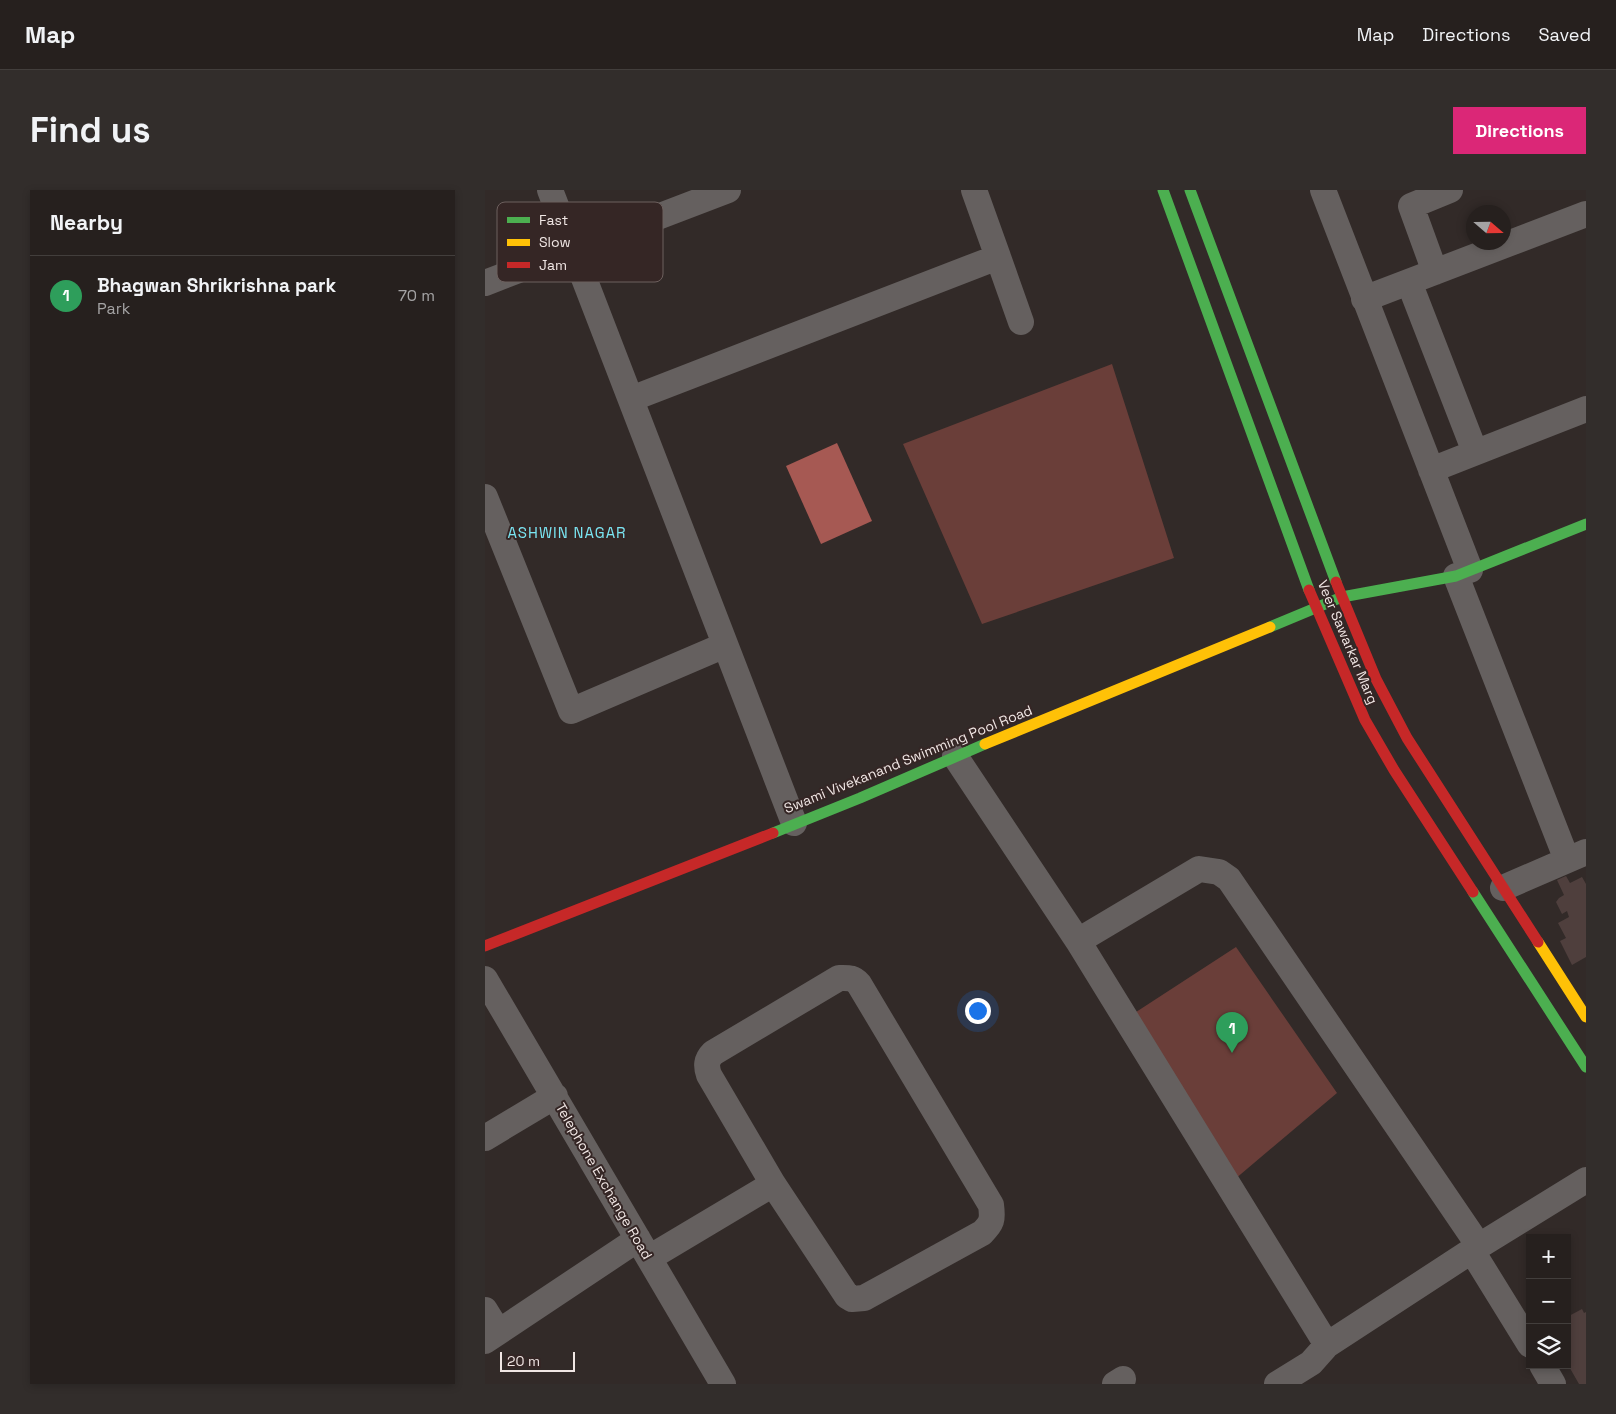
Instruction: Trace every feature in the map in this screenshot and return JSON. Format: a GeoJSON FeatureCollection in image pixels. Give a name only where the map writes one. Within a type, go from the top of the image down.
{"type":"FeatureCollection","features":[{"type":"Feature","properties":{"kind":"street"},"geometry":{"type":"LineString","coordinates":[[550,190],[555,202]]}},
{"type":"Feature","properties":{"kind":"street"},"geometry":{"type":"LineString","coordinates":[[663,215],[728,190]]}},
{"type":"Feature","properties":{"kind":"street"},"geometry":{"type":"LineString","coordinates":[[974,190],[1021,322]]}},
{"type":"Feature","properties":{"kind":"street","name":"Veer Sawarkar Marg"},"geometry":{"type":"LineString","coordinates":[[1163,190],[1316,608],[1365,720],[1586,1067]]}},
{"type":"Feature","properties":{"kind":"street","name":"Veer Sawarkar Marg"},"geometry":{"type":"LineString","coordinates":[[1190,190],[1342,598],[1376,679],[1407,738],[1586,1017]]}},
{"type":"Feature","properties":{"kind":"street"},"geometry":{"type":"LineString","coordinates":[[1323,190],[1431,470],[1463,573],[1577,856],[1503,888]]}},
{"type":"Feature","properties":{"kind":"street"},"geometry":{"type":"LineString","coordinates":[[1435,272],[1411,206],[1450,190]]}},
{"type":"Feature","properties":{"kind":"street"},"geometry":{"type":"LineString","coordinates":[[1364,299],[1586,214]]}},
{"type":"Feature","properties":{"kind":"street"},"geometry":{"type":"LineString","coordinates":[[631,399],[998,257]]}},
{"type":"Feature","properties":{"kind":"street"},"geometry":{"type":"LineString","coordinates":[[485,283],[497,278]]}},
{"type":"Feature","properties":{"kind":"street"},"geometry":{"type":"LineString","coordinates":[[586,282],[794,823]]}},
{"type":"Feature","properties":{"kind":"street"},"geometry":{"type":"LineString","coordinates":[[1409,282],[1475,452]]}},
{"type":"Feature","properties":{"kind":"street"},"geometry":{"type":"LineString","coordinates":[[1431,470],[1586,409]]}},
{"type":"Feature","properties":{"kind":"street"},"geometry":{"type":"LineString","coordinates":[[485,497],[571,711],[725,645]]}},
{"type":"Feature","properties":{"kind":"street","name":"Swami Vivekanand Swimming Pool Road"},"geometry":{"type":"LineString","coordinates":[[485,946],[860,798],[955,756],[1342,598],[1463,573],[1586,524]]}},
{"type":"Feature","properties":{"kind":"street"},"geometry":{"type":"LineString","coordinates":[[955,756],[1078,941],[1327,1345]]}},
{"type":"Feature","properties":{"kind":"street"},"geometry":{"type":"LineString","coordinates":[[1078,941],[1199,869],[1219,872],[1229,879],[1476,1249],[1526,1339]]}},
{"type":"Feature","properties":{"kind":"street"},"geometry":{"type":"LineString","coordinates":[[839,978],[849,978],[859,984],[991,1205],[993,1215],[991,1224],[982,1233],[864,1298],[852,1299],[847,1296],[773,1184],[709,1075],[708,1059],[713,1053],[839,978]]}},
{"type":"Feature","properties":{"kind":"street","name":"Telephone Exchange Road"},"geometry":{"type":"LineString","coordinates":[[485,979],[643,1249],[712,1381]]}},
{"type":"Feature","properties":{"kind":"street"},"geometry":{"type":"LineString","coordinates":[[485,1138],[555,1096]]}},
{"type":"Feature","properties":{"kind":"street"},"geometry":{"type":"LineString","coordinates":[[1277,1384],[1311,1363],[1327,1345],[1586,1180]]}},
{"type":"Feature","properties":{"kind":"street"},"geometry":{"type":"LineString","coordinates":[[489,1328],[773,1184]]}},
{"type":"Feature","properties":{"kind":"street"},"geometry":{"type":"LineString","coordinates":[[1544,1369],[1553,1384]]}},
{"type":"Feature","properties":{"kind":"shaded area"},"geometry":{"type":"Polygon","coordinates":[[[1112,364],[1174,558],[982,624],[903,444],[1112,364]]]}},
{"type":"Feature","properties":{"kind":"shaded area"},"geometry":{"type":"Polygon","coordinates":[[[837,443],[872,521],[821,544],[786,466],[837,443]]]}},
{"type":"Feature","properties":{"kind":"shaded area"},"geometry":{"type":"Polygon","coordinates":[[[1236,947],[1337,1093],[1228,1185],[1133,1014],[1236,947]]]}},
{"type":"Feature","properties":{"kind":"building"},"geometry":{"type":"Polygon","coordinates":[[[1566,876],[1570,883],[1582,877],[1586,884],[1586,957],[1572,965],[1560,941],[1566,938],[1558,923],[1569,917],[1567,911],[1562,914],[1556,902],[1564,895],[1557,880],[1566,876]]]}},
{"type":"Feature","properties":{"kind":"building"},"geometry":{"type":"Polygon","coordinates":[[[1582,1309],[1584,1313],[1586,1312],[1586,1384],[1579,1384],[1570,1369],[1571,1315],[1582,1309]]]}},
{"type":"Feature","properties":{"kind":"traffic: fast"},"geometry":{"type":"LineString","coordinates":[[1163,190],[1309,590]]}},
{"type":"Feature","properties":{"kind":"traffic: fast"},"geometry":{"type":"LineString","coordinates":[[1190,190],[1336,582]]}},
{"type":"Feature","properties":{"kind":"traffic: fast"},"geometry":{"type":"LineString","coordinates":[[1270,627],[1342,597],[1456,576],[1586,524]]}},
{"type":"Feature","properties":{"kind":"traffic: fast"},"geometry":{"type":"LineString","coordinates":[[773,833],[985,744]]}},
{"type":"Feature","properties":{"kind":"traffic: fast"},"geometry":{"type":"LineString","coordinates":[[1473,892],[1586,1067]]}},
{"type":"Feature","properties":{"kind":"traffic: slow"},"geometry":{"type":"LineString","coordinates":[[985,744],[1270,627]]}},
{"type":"Feature","properties":{"kind":"traffic: slow"},"geometry":{"type":"LineString","coordinates":[[1538,942],[1586,1017]]}},
{"type":"Feature","properties":{"kind":"traffic: jam"},"geometry":{"type":"LineString","coordinates":[[1336,582],[1376,679],[1407,738],[1538,942]]}},
{"type":"Feature","properties":{"kind":"traffic: jam"},"geometry":{"type":"LineString","coordinates":[[1309,590],[1365,720],[1394,770],[1473,892]]}},
{"type":"Feature","properties":{"kind":"traffic: jam"},"geometry":{"type":"LineString","coordinates":[[485,946],[773,833]]}},
{"type":"Feature","properties":{"kind":"place","name":"Bhagwan Shrikrishna park"},"geometry":{"type":"Point","coordinates":[1232,1053]}},
{"type":"Feature","properties":{"kind":"district","name":"ASHWIN NAGAR"},"geometry":{"type":"Point","coordinates":[567,533]}}]}
